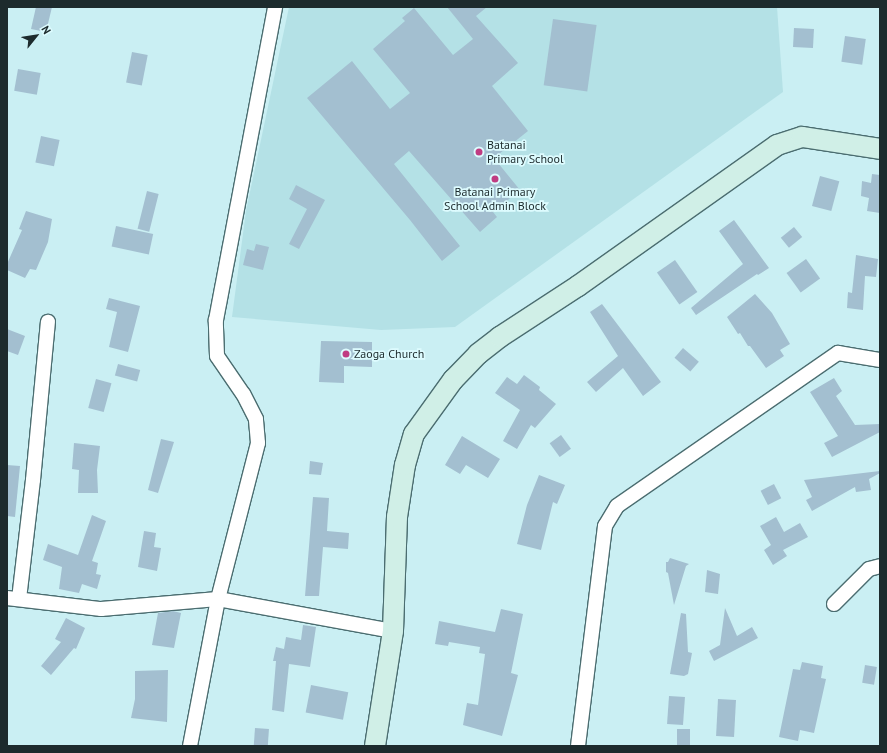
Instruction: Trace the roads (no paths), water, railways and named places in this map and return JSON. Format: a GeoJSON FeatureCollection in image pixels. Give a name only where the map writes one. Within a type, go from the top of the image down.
{"type":"FeatureCollection","features":[{"type":"Feature","properties":{"kind":"street"},"geometry":{"type":"LineString","coordinates":[[190,746],[218,599],[258,443],[256,419],[243,394],[217,356],[216,320],[275,7]]}},
{"type":"Feature","properties":{"kind":"street"},"geometry":{"type":"LineString","coordinates":[[375,746],[393,631],[400,490],[414,434],[453,380],[478,354],[500,337],[578,286],[776,145],[802,137],[880,149]]}},
{"type":"Feature","properties":{"kind":"street"},"geometry":{"type":"LineString","coordinates":[[48,322],[33,480],[13,598],[101,610],[218,599],[393,631]]}},
{"type":"Feature","properties":{"kind":"street"},"geometry":{"type":"LineString","coordinates":[[578,746],[605,526],[617,506],[838,352],[880,360]]}},
{"type":"Feature","properties":{"kind":"street"},"geometry":{"type":"LineString","coordinates":[[834,604],[870,569],[880,566]]}},
{"type":"Feature","properties":{"kind":"place","name":"Batanai Primary School"},"geometry":{"type":"Point","coordinates":[479,152]}},
{"type":"Feature","properties":{"kind":"place","name":"Batanai Primary School Admin Block"},"geometry":{"type":"Point","coordinates":[495,179]}},
{"type":"Feature","properties":{"kind":"place","name":"Zaoga Church"},"geometry":{"type":"Point","coordinates":[346,354]}}]}
